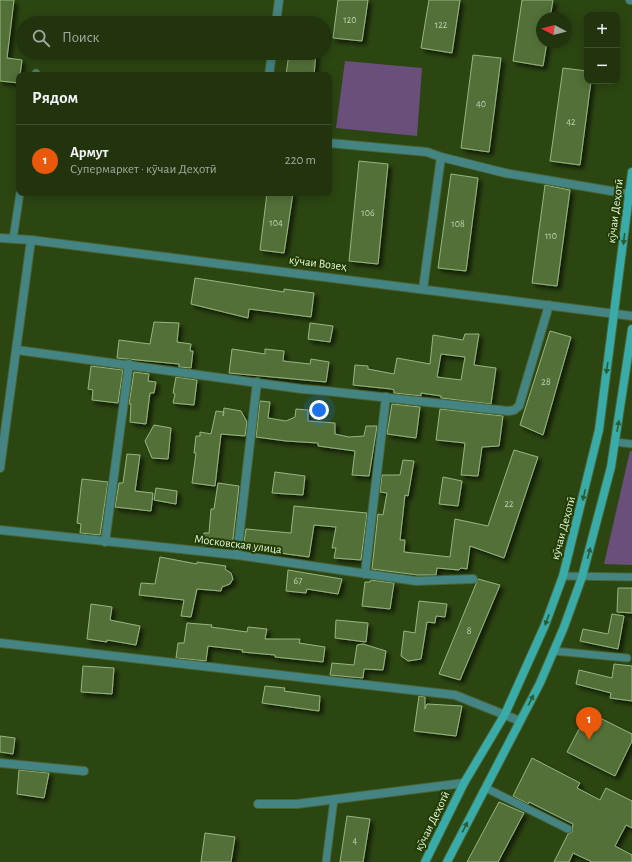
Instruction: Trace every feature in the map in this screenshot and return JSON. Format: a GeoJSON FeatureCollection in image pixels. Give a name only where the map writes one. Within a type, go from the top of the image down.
{"type":"FeatureCollection","features":[{"type":"Feature","properties":{"kind":"street"},"geometry":{"type":"LineString","coordinates":[[277,16],[279,0]]}},
{"type":"Feature","properties":{"kind":"street"},"geometry":{"type":"LineString","coordinates":[[269,72],[271,60]]}},
{"type":"Feature","properties":{"kind":"street"},"geometry":{"type":"LineString","coordinates":[[332,143],[427,152],[505,173],[629,194]]}},
{"type":"Feature","properties":{"kind":"street"},"geometry":{"type":"LineString","coordinates":[[423,289],[441,157]]}},
{"type":"Feature","properties":{"kind":"street","name":"кӯчаи Деҳотӣ"},"geometry":{"type":"LineString","coordinates":[[425,862],[464,783],[505,714],[545,626],[563,576],[599,430],[632,172]]}},
{"type":"Feature","properties":{"kind":"street","name":"кӯчаи Возеҳ"},"geometry":{"type":"LineString","coordinates":[[0,238],[31,240],[632,316]]}},
{"type":"Feature","properties":{"kind":"street"},"geometry":{"type":"LineString","coordinates":[[0,468],[31,240]]}},
{"type":"Feature","properties":{"kind":"street"},"geometry":{"type":"LineString","coordinates":[[17,350],[130,364],[302,390],[514,410],[518,406],[549,306]]}},
{"type":"Feature","properties":{"kind":"street"},"geometry":{"type":"LineString","coordinates":[[447,862],[540,683],[554,651],[582,577],[611,467],[632,330]]}},
{"type":"Feature","properties":{"kind":"street"},"geometry":{"type":"LineString","coordinates":[[105,542],[130,364]]}},
{"type":"Feature","properties":{"kind":"street"},"geometry":{"type":"LineString","coordinates":[[237,555],[257,382]]}},
{"type":"Feature","properties":{"kind":"street"},"geometry":{"type":"LineString","coordinates":[[364,574],[386,397]]}},
{"type":"Feature","properties":{"kind":"street","name":"Московская улица"},"geometry":{"type":"LineString","coordinates":[[0,530],[237,555],[416,582],[473,579]]}},
{"type":"Feature","properties":{"kind":"street"},"geometry":{"type":"LineString","coordinates":[[0,643],[455,694],[520,721]]}},
{"type":"Feature","properties":{"kind":"street"},"geometry":{"type":"LineString","coordinates":[[0,763],[84,772]]}},
{"type":"Feature","properties":{"kind":"street"},"geometry":{"type":"LineString","coordinates":[[258,804],[297,804],[464,783]]}},
{"type":"Feature","properties":{"kind":"lane"},"geometry":{"type":"LineString","coordinates":[[13,239],[20,196]]}},
{"type":"Feature","properties":{"kind":"lane"},"geometry":{"type":"LineString","coordinates":[[615,442],[632,444]]}},
{"type":"Feature","properties":{"kind":"lane"},"geometry":{"type":"LineString","coordinates":[[563,576],[632,577]]}},
{"type":"Feature","properties":{"kind":"lane"},"geometry":{"type":"LineString","coordinates":[[554,651],[627,658]]}},
{"type":"Feature","properties":{"kind":"lane"},"geometry":{"type":"LineString","coordinates":[[486,788],[568,830]]}},
{"type":"Feature","properties":{"kind":"lane"},"geometry":{"type":"LineString","coordinates":[[326,862],[334,799]]}},
{"type":"Feature","properties":{"kind":"shaded area"},"geometry":{"type":"Polygon","coordinates":[[[345,61],[422,68],[417,136],[336,128],[345,61]]]}},
{"type":"Feature","properties":{"kind":"shaded area"},"geometry":{"type":"Polygon","coordinates":[[[630,451],[632,451],[632,565],[604,564],[630,451]]]}},
{"type":"Feature","properties":{"kind":"building"},"geometry":{"type":"Polygon","coordinates":[[[0,0],[14,0],[7,58],[22,60],[20,72],[16,72],[16,83],[0,81],[0,0]]]}},
{"type":"Feature","properties":{"kind":"building"},"geometry":{"type":"Polygon","coordinates":[[[338,0],[368,0],[362,41],[333,38],[338,0]]]}},
{"type":"Feature","properties":{"kind":"building"},"geometry":{"type":"Polygon","coordinates":[[[429,0],[460,0],[452,53],[421,48],[429,0]]]}},
{"type":"Feature","properties":{"kind":"building"},"geometry":{"type":"Polygon","coordinates":[[[522,0],[553,0],[551,12],[536,12],[536,48],[546,48],[543,66],[513,61],[522,0]]]}},
{"type":"Feature","properties":{"kind":"building"},"geometry":{"type":"Polygon","coordinates":[[[473,55],[501,58],[489,152],[461,148],[473,55]]]}},
{"type":"Feature","properties":{"kind":"building"},"geometry":{"type":"Polygon","coordinates":[[[288,60],[315,60],[314,72],[286,72],[288,60]]]}},
{"type":"Feature","properties":{"kind":"building"},"geometry":{"type":"Polygon","coordinates":[[[563,68],[584,71],[584,84],[591,84],[580,165],[550,161],[563,68]]]}},
{"type":"Feature","properties":{"kind":"building"},"geometry":{"type":"Polygon","coordinates":[[[359,161],[388,164],[378,264],[349,261],[359,161]]]}},
{"type":"Feature","properties":{"kind":"building"},"geometry":{"type":"Polygon","coordinates":[[[451,174],[478,178],[466,271],[438,268],[451,174]]]}},
{"type":"Feature","properties":{"kind":"building"},"geometry":{"type":"Polygon","coordinates":[[[545,185],[570,190],[557,286],[532,283],[545,185]]]}},
{"type":"Feature","properties":{"kind":"building"},"geometry":{"type":"Polygon","coordinates":[[[267,196],[293,196],[284,253],[260,250],[267,196]]]}},
{"type":"Feature","properties":{"kind":"building"},"geometry":{"type":"Polygon","coordinates":[[[195,278],[284,292],[284,289],[314,293],[311,317],[249,309],[248,318],[191,304],[195,278]]]}},
{"type":"Feature","properties":{"kind":"building"},"geometry":{"type":"Polygon","coordinates":[[[154,322],[179,323],[177,342],[191,344],[190,351],[193,351],[191,368],[179,367],[179,364],[117,358],[119,340],[150,344],[154,322]]]}},
{"type":"Feature","properties":{"kind":"building"},"geometry":{"type":"Polygon","coordinates":[[[310,323],[333,326],[330,342],[308,339],[310,323]]]}},
{"type":"Feature","properties":{"kind":"building"},"geometry":{"type":"Polygon","coordinates":[[[550,331],[571,337],[543,435],[520,425],[550,331]]]}},
{"type":"Feature","properties":{"kind":"building"},"geometry":{"type":"Polygon","coordinates":[[[465,334],[479,334],[474,365],[496,368],[491,404],[441,398],[441,396],[421,393],[421,396],[394,393],[394,390],[391,389],[353,385],[355,365],[368,366],[368,369],[394,374],[397,358],[430,364],[433,335],[463,340],[465,334]],[[441,354],[437,377],[461,380],[465,357],[441,354]]]}},
{"type":"Feature","properties":{"kind":"building"},"geometry":{"type":"Polygon","coordinates":[[[232,349],[265,354],[265,349],[284,351],[283,361],[310,364],[311,359],[329,362],[326,382],[229,373],[232,349]]]}},
{"type":"Feature","properties":{"kind":"building"},"geometry":{"type":"Polygon","coordinates":[[[91,366],[123,370],[118,403],[92,400],[93,390],[88,389],[91,366]]]}},
{"type":"Feature","properties":{"kind":"building"},"geometry":{"type":"Polygon","coordinates":[[[134,372],[149,374],[148,381],[156,382],[154,393],[150,393],[146,424],[130,422],[131,404],[129,404],[134,372]]]}},
{"type":"Feature","properties":{"kind":"building"},"geometry":{"type":"Polygon","coordinates":[[[176,377],[197,380],[194,405],[173,403],[176,377]]]}},
{"type":"Feature","properties":{"kind":"building"},"geometry":{"type":"Polygon","coordinates":[[[260,401],[270,402],[268,418],[286,421],[295,417],[296,409],[308,410],[308,421],[335,423],[335,434],[349,437],[364,436],[366,426],[377,426],[369,476],[352,475],[355,451],[318,446],[318,443],[256,437],[260,401]]]}},
{"type":"Feature","properties":{"kind":"building"},"geometry":{"type":"Polygon","coordinates":[[[392,404],[420,407],[416,438],[387,434],[392,404]]]}},
{"type":"Feature","properties":{"kind":"building"},"geometry":{"type":"Polygon","coordinates":[[[224,408],[241,411],[247,422],[245,436],[221,434],[215,486],[192,483],[196,453],[194,453],[196,436],[200,436],[200,432],[211,434],[216,411],[224,412],[224,408]]]}},
{"type":"Feature","properties":{"kind":"building"},"geometry":{"type":"Polygon","coordinates":[[[440,409],[503,416],[499,446],[482,447],[478,476],[461,475],[465,443],[436,440],[440,409]]]}},
{"type":"Feature","properties":{"kind":"building"},"geometry":{"type":"Polygon","coordinates":[[[154,425],[171,428],[168,459],[152,458],[145,441],[154,425]]]}},
{"type":"Feature","properties":{"kind":"building"},"geometry":{"type":"Polygon","coordinates":[[[514,450],[538,457],[504,558],[470,546],[467,569],[461,568],[459,570],[437,568],[436,575],[418,575],[372,569],[378,514],[383,515],[387,493],[380,492],[382,475],[400,475],[403,460],[414,461],[408,496],[405,495],[400,540],[405,540],[404,552],[450,557],[455,519],[488,526],[514,450]]]}},
{"type":"Feature","properties":{"kind":"building"},"geometry":{"type":"Polygon","coordinates":[[[127,454],[140,455],[135,491],[153,493],[151,511],[115,507],[119,483],[123,483],[127,454]]]}},
{"type":"Feature","properties":{"kind":"building"},"geometry":{"type":"Polygon","coordinates":[[[275,472],[305,476],[303,495],[272,493],[275,472]]]}},
{"type":"Feature","properties":{"kind":"building"},"geometry":{"type":"Polygon","coordinates":[[[443,477],[462,481],[458,506],[439,504],[443,477]]]}},
{"type":"Feature","properties":{"kind":"building"},"geometry":{"type":"Polygon","coordinates":[[[82,479],[108,482],[100,535],[80,533],[81,524],[77,523],[82,479]]]}},
{"type":"Feature","properties":{"kind":"building"},"geometry":{"type":"Polygon","coordinates":[[[218,483],[239,486],[232,547],[202,545],[204,533],[209,533],[211,509],[214,509],[218,483]]]}},
{"type":"Feature","properties":{"kind":"building"},"geometry":{"type":"Polygon","coordinates":[[[156,488],[177,491],[176,504],[154,500],[156,488]]]}},
{"type":"Feature","properties":{"kind":"building"},"geometry":{"type":"Polygon","coordinates":[[[294,506],[367,513],[361,560],[334,558],[336,548],[332,548],[336,527],[314,525],[309,557],[243,548],[246,529],[291,533],[294,506]]]}},
{"type":"Feature","properties":{"kind":"building"},"geometry":{"type":"Polygon","coordinates":[[[160,557],[197,564],[197,562],[226,566],[225,569],[231,573],[233,579],[230,584],[222,587],[221,591],[197,589],[191,617],[181,616],[184,600],[139,595],[141,583],[155,584],[160,557]]]}},
{"type":"Feature","properties":{"kind":"building"},"geometry":{"type":"Polygon","coordinates":[[[288,570],[342,579],[338,594],[307,589],[306,593],[286,591],[288,570]]]}},
{"type":"Feature","properties":{"kind":"building"},"geometry":{"type":"Polygon","coordinates":[[[478,579],[500,585],[460,680],[439,674],[478,579]]]}},
{"type":"Feature","properties":{"kind":"building"},"geometry":{"type":"Polygon","coordinates":[[[371,580],[394,583],[390,609],[362,606],[365,582],[370,582],[371,580]]]}},
{"type":"Feature","properties":{"kind":"building"},"geometry":{"type":"Polygon","coordinates":[[[618,588],[632,588],[632,613],[617,612],[618,588]]]}},
{"type":"Feature","properties":{"kind":"building"},"geometry":{"type":"Polygon","coordinates":[[[419,601],[447,604],[445,617],[436,616],[435,623],[427,622],[421,659],[408,661],[401,656],[404,631],[415,633],[419,601]]]}},
{"type":"Feature","properties":{"kind":"building"},"geometry":{"type":"Polygon","coordinates":[[[91,604],[112,607],[110,620],[140,626],[136,645],[107,640],[107,642],[87,639],[91,604]]]}},
{"type":"Feature","properties":{"kind":"building"},"geometry":{"type":"Polygon","coordinates":[[[612,614],[624,616],[618,649],[580,641],[583,629],[608,634],[612,614]]]}},
{"type":"Feature","properties":{"kind":"building"},"geometry":{"type":"Polygon","coordinates":[[[336,620],[368,623],[366,642],[335,638],[336,620]]]}},
{"type":"Feature","properties":{"kind":"building"},"geometry":{"type":"Polygon","coordinates":[[[187,623],[212,625],[211,627],[247,632],[248,627],[267,629],[265,639],[300,639],[299,643],[325,647],[323,662],[275,657],[275,655],[242,652],[243,650],[208,646],[206,661],[176,658],[178,643],[184,643],[187,623]]]}},
{"type":"Feature","properties":{"kind":"building"},"geometry":{"type":"Polygon","coordinates":[[[363,644],[386,651],[383,670],[364,669],[363,678],[330,675],[332,663],[354,665],[357,645],[363,644]]]}},
{"type":"Feature","properties":{"kind":"building"},"geometry":{"type":"Polygon","coordinates":[[[614,664],[632,666],[632,701],[610,698],[611,693],[576,684],[579,670],[612,678],[614,664]]]}},
{"type":"Feature","properties":{"kind":"building"},"geometry":{"type":"Polygon","coordinates":[[[83,666],[114,668],[112,694],[81,692],[83,666]]]}},
{"type":"Feature","properties":{"kind":"building"},"geometry":{"type":"Polygon","coordinates":[[[265,686],[285,688],[284,691],[320,696],[319,711],[262,703],[265,686]]]}},
{"type":"Feature","properties":{"kind":"building"},"geometry":{"type":"Polygon","coordinates":[[[419,696],[425,697],[425,709],[427,704],[462,706],[456,736],[414,731],[419,696]]]}},
{"type":"Feature","properties":{"kind":"building"},"geometry":{"type":"Polygon","coordinates":[[[588,712],[632,734],[632,741],[615,776],[567,752],[588,712]]]}},
{"type":"Feature","properties":{"kind":"building"},"geometry":{"type":"Polygon","coordinates":[[[0,736],[15,738],[13,754],[0,752],[0,736]]]}},
{"type":"Feature","properties":{"kind":"building"},"geometry":{"type":"Polygon","coordinates":[[[532,758],[580,783],[577,788],[600,800],[606,788],[632,801],[632,828],[626,825],[615,846],[632,855],[632,862],[592,862],[573,853],[569,862],[554,862],[568,834],[572,832],[573,824],[529,802],[528,804],[513,796],[532,758]]]}},
{"type":"Feature","properties":{"kind":"building"},"geometry":{"type":"Polygon","coordinates":[[[19,770],[49,773],[44,798],[17,794],[19,770]]]}},
{"type":"Feature","properties":{"kind":"building"},"geometry":{"type":"Polygon","coordinates":[[[499,802],[524,813],[498,862],[467,862],[499,802]]]}},
{"type":"Feature","properties":{"kind":"building"},"geometry":{"type":"Polygon","coordinates":[[[347,816],[370,819],[363,862],[340,862],[347,816]]]}},
{"type":"Feature","properties":{"kind":"building"},"geometry":{"type":"Polygon","coordinates":[[[205,833],[235,837],[231,862],[201,862],[205,833]]]}},
{"type":"Feature","properties":{"kind":"place","name":"Армут"},"geometry":{"type":"Point","coordinates":[589,740]}}]}
